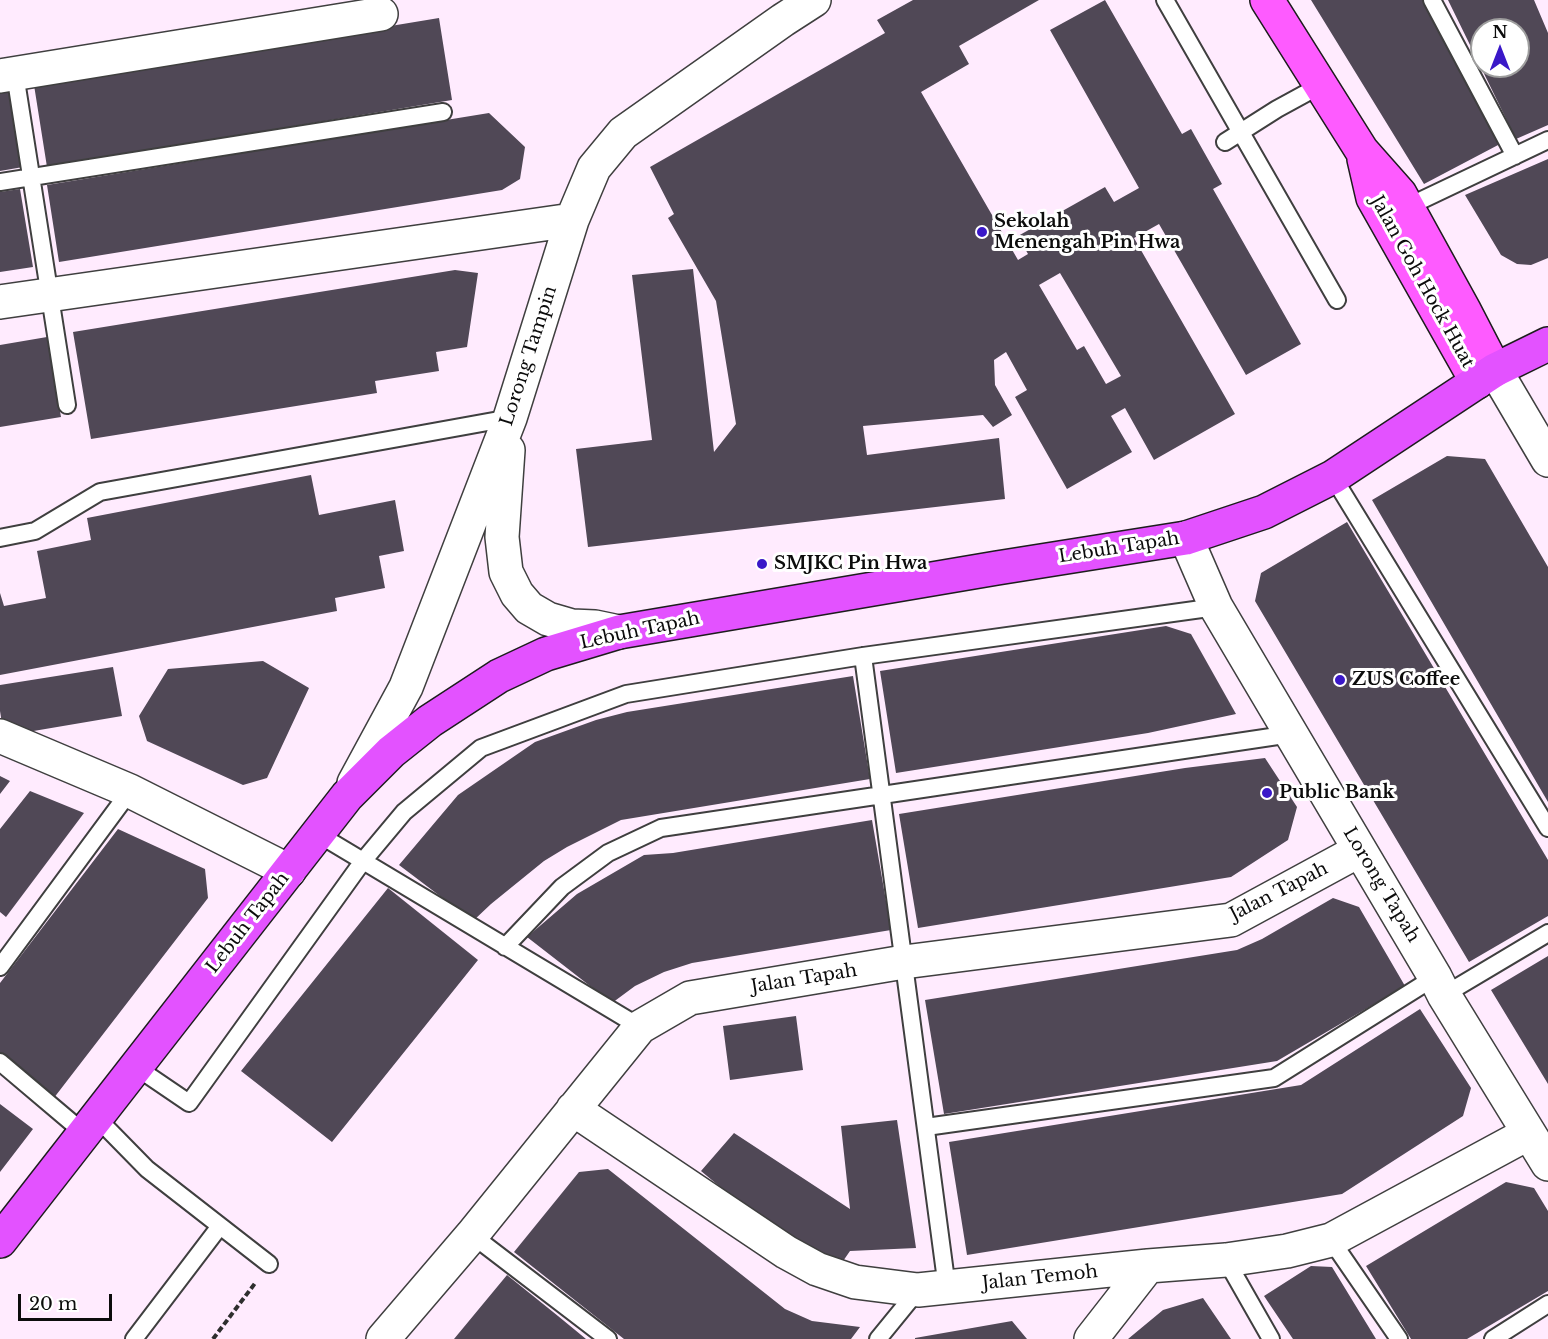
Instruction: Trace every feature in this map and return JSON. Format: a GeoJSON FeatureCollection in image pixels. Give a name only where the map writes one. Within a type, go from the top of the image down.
{"type":"FeatureCollection","features":[{"type":"Feature","properties":{"kind":"highway","name":"Lebuh Tapah"},"geometry":{"type":"LineString","coordinates":[[0,1241],[347,796],[392,752],[430,721],[499,676],[546,654],[619,632],[1017,564],[1186,538],[1264,512],[1333,477],[1486,376],[1548,344]]}},
{"type":"Feature","properties":{"kind":"main road"},"geometry":{"type":"LineString","coordinates":[[1267,0],[1362,151]]}},
{"type":"Feature","properties":{"kind":"main road","name":"Jalan Goh Hock Huat"},"geometry":{"type":"LineString","coordinates":[[1362,151],[1400,194],[1486,376]]}},
{"type":"Feature","properties":{"kind":"main road","name":"Jalan Goh Hock Huat"},"geometry":{"type":"LineString","coordinates":[[1362,151],[1373,198],[1486,376]]}},
{"type":"Feature","properties":{"kind":"street","name":"Lorong Tampin"},"geometry":{"type":"LineString","coordinates":[[347,796],[406,687],[510,418],[572,220],[594,168],[623,133],[814,0]]}},
{"type":"Feature","properties":{"kind":"street"},"geometry":{"type":"LineString","coordinates":[[7,75],[381,14]]}},
{"type":"Feature","properties":{"kind":"street"},"geometry":{"type":"LineString","coordinates":[[0,302],[572,220]]}},
{"type":"Feature","properties":{"kind":"street"},"geometry":{"type":"LineString","coordinates":[[1486,376],[1548,460]]}},
{"type":"Feature","properties":{"kind":"street"},"geometry":{"type":"LineString","coordinates":[[510,418],[502,537],[506,572],[517,594],[529,608],[548,619],[572,626],[595,627],[619,632]]}},
{"type":"Feature","properties":{"kind":"street","name":"Lorong Tapah"},"geometry":{"type":"LineString","coordinates":[[1186,538],[1216,607],[1548,1164]]}},
{"type":"Feature","properties":{"kind":"street"},"geometry":{"type":"LineString","coordinates":[[0,736],[130,791],[289,871]]}},
{"type":"Feature","properties":{"kind":"street","name":"Jalan Tapah"},"geometry":{"type":"LineString","coordinates":[[383,1339],[472,1235],[640,1027],[690,998],[904,962],[1231,920],[1360,850]]}},
{"type":"Feature","properties":{"kind":"street","name":"Jalan Temoh"},"geometry":{"type":"LineString","coordinates":[[573,1109],[786,1252],[817,1269],[855,1282],[933,1289],[1226,1260],[1287,1251],[1331,1240],[1529,1133]]}},
{"type":"Feature","properties":{"kind":"street"},"geometry":{"type":"LineString","coordinates":[[1091,1339],[1148,1266]]}},
{"type":"Feature","properties":{"kind":"lane"},"geometry":{"type":"LineString","coordinates":[[1165,0],[1337,300]]}},
{"type":"Feature","properties":{"kind":"lane"},"geometry":{"type":"LineString","coordinates":[[1432,0],[1515,156]]}},
{"type":"Feature","properties":{"kind":"lane"},"geometry":{"type":"LineString","coordinates":[[7,75],[31,177],[67,405]]}},
{"type":"Feature","properties":{"kind":"lane"},"geometry":{"type":"LineString","coordinates":[[1225,142],[1277,109],[1321,85]]}},
{"type":"Feature","properties":{"kind":"lane"},"geometry":{"type":"LineString","coordinates":[[0,182],[443,112]]}},
{"type":"Feature","properties":{"kind":"lane"},"geometry":{"type":"LineString","coordinates":[[1407,207],[1548,140]]}},
{"type":"Feature","properties":{"kind":"lane"},"geometry":{"type":"LineString","coordinates":[[0,538],[35,531],[100,492],[510,418]]}},
{"type":"Feature","properties":{"kind":"lane"},"geometry":{"type":"LineString","coordinates":[[1333,477],[1548,828]]}},
{"type":"Feature","properties":{"kind":"lane"},"geometry":{"type":"LineString","coordinates":[[136,1067],[189,1103],[363,861],[404,812],[481,748],[626,694],[863,656],[1216,607]]}},
{"type":"Feature","properties":{"kind":"lane"},"geometry":{"type":"LineString","coordinates":[[863,656],[926,1127],[933,1289],[878,1339]]}},
{"type":"Feature","properties":{"kind":"lane"},"geometry":{"type":"LineString","coordinates":[[505,947],[562,887],[608,853],[661,828],[1291,734]]}},
{"type":"Feature","properties":{"kind":"lane"},"geometry":{"type":"LineString","coordinates":[[0,967],[130,791]]}},
{"type":"Feature","properties":{"kind":"lane"},"geometry":{"type":"LineString","coordinates":[[318,834],[640,1027]]}},
{"type":"Feature","properties":{"kind":"lane"},"geometry":{"type":"LineString","coordinates":[[926,1127],[1274,1078],[1440,986],[1548,933]]}},
{"type":"Feature","properties":{"kind":"lane"},"geometry":{"type":"LineString","coordinates":[[0,1062],[90,1126],[269,1264]]}},
{"type":"Feature","properties":{"kind":"lane"},"geometry":{"type":"LineString","coordinates":[[134,1339],[220,1226]]}},
{"type":"Feature","properties":{"kind":"lane"},"geometry":{"type":"LineString","coordinates":[[472,1235],[609,1339]]}},
{"type":"Feature","properties":{"kind":"lane"},"geometry":{"type":"LineString","coordinates":[[1331,1240],[1400,1339]]}},
{"type":"Feature","properties":{"kind":"lane"},"geometry":{"type":"LineString","coordinates":[[1226,1260],[1271,1339]]}},
{"type":"Feature","properties":{"kind":"lane"},"geometry":{"type":"LineString","coordinates":[[1493,1339],[1548,1304]]}},
{"type":"Feature","properties":{"kind":"path"},"geometry":{"type":"LineString","coordinates":[[213,1339],[269,1264]]}},
{"type":"Feature","properties":{"kind":"building","name":"Sekolah Menengah Pin Hwa"},"geometry":{"type":"Polygon","coordinates":[[[913,0],[1039,0],[959,46],[969,64],[921,92],[1018,260],[1028,254],[1018,236],[1105,187],[1114,202],[1139,188],[1050,30],[1105,0],[1182,134],[1191,129],[1222,184],[1213,189],[1301,344],[1246,375],[1159,224],[1134,238],[1235,414],[1154,460],[1125,408],[1111,416],[1132,452],[1067,489],[1015,397],[1027,390],[1006,352],[994,360],[995,385],[1012,415],[993,427],[983,415],[863,426],[867,455],[999,438],[1005,499],[588,547],[576,449],[652,440],[632,275],[693,269],[714,452],[736,424],[716,301],[668,218],[674,214],[650,167],[885,33],[877,20],[913,0]],[[1060,273],[1039,285],[1077,350],[1084,346],[1106,384],[1121,376],[1060,273]]]}},
{"type":"Feature","properties":{"kind":"building"},"geometry":{"type":"Polygon","coordinates":[[[1311,0],[1424,0],[1500,144],[1424,184],[1311,0]]]}},
{"type":"Feature","properties":{"kind":"building"},"geometry":{"type":"Polygon","coordinates":[[[1448,0],[1534,0],[1548,33],[1548,125],[1516,139],[1486,78],[1530,78],[1530,18],[1470,18],[1470,45],[1448,0]]]}},
{"type":"Feature","properties":{"kind":"building"},"geometry":{"type":"Polygon","coordinates":[[[439,18],[452,100],[47,167],[34,85],[439,18]]]}},
{"type":"Feature","properties":{"kind":"building"},"geometry":{"type":"Polygon","coordinates":[[[10,88],[23,167],[0,171],[0,90],[10,88]]]}},
{"type":"Feature","properties":{"kind":"building"},"geometry":{"type":"Polygon","coordinates":[[[489,113],[525,147],[520,179],[502,190],[59,262],[47,185],[489,113]]]}},
{"type":"Feature","properties":{"kind":"building"},"geometry":{"type":"Polygon","coordinates":[[[1548,159],[1548,258],[1531,265],[1517,264],[1501,255],[1465,195],[1548,159]]]}},
{"type":"Feature","properties":{"kind":"building"},"geometry":{"type":"Polygon","coordinates":[[[20,189],[33,267],[0,272],[0,192],[20,189]]]}},
{"type":"Feature","properties":{"kind":"building"},"geometry":{"type":"Polygon","coordinates":[[[455,270],[478,273],[467,347],[436,352],[439,371],[375,381],[377,393],[91,439],[73,332],[455,270]]]}},
{"type":"Feature","properties":{"kind":"building"},"geometry":{"type":"Polygon","coordinates":[[[47,337],[61,417],[0,427],[0,345],[47,337]]]}},
{"type":"Feature","properties":{"kind":"building"},"geometry":{"type":"Polygon","coordinates":[[[1447,456],[1485,459],[1548,567],[1548,802],[1372,500],[1447,456]]]}},
{"type":"Feature","properties":{"kind":"building"},"geometry":{"type":"Polygon","coordinates":[[[311,475],[319,515],[395,500],[404,551],[379,556],[385,588],[335,598],[337,611],[0,675],[0,593],[4,606],[46,598],[37,551],[91,540],[87,518],[311,475]]]}},
{"type":"Feature","properties":{"kind":"building"},"geometry":{"type":"Polygon","coordinates":[[[1347,522],[1548,860],[1548,916],[1469,962],[1255,601],[1261,573],[1347,522]]]}},
{"type":"Feature","properties":{"kind":"building"},"geometry":{"type":"Polygon","coordinates":[[[1166,626],[1191,634],[1236,714],[1148,733],[896,773],[880,671],[1166,626]]]}},
{"type":"Feature","properties":{"kind":"building"},"geometry":{"type":"Polygon","coordinates":[[[263,661],[309,688],[267,778],[243,785],[147,741],[139,716],[168,669],[263,661]]]}},
{"type":"Feature","properties":{"kind":"building"},"geometry":{"type":"Polygon","coordinates":[[[113,667],[122,716],[4,736],[0,711],[0,685],[113,667]]]}},
{"type":"Feature","properties":{"kind":"building"},"geometry":{"type":"Polygon","coordinates":[[[853,676],[870,779],[621,820],[544,861],[473,921],[399,865],[458,795],[535,742],[596,720],[627,712],[853,676]]]}},
{"type":"Feature","properties":{"kind":"building"},"geometry":{"type":"Polygon","coordinates":[[[1265,758],[1297,807],[1288,840],[1231,877],[918,928],[899,814],[1185,768],[1265,758]]]}},
{"type":"Feature","properties":{"kind":"building"},"geometry":{"type":"Polygon","coordinates":[[[0,776],[10,781],[0,794],[0,776]]]}},
{"type":"Feature","properties":{"kind":"building"},"geometry":{"type":"Polygon","coordinates":[[[30,791],[84,813],[6,917],[0,912],[0,829],[30,791]]]}},
{"type":"Feature","properties":{"kind":"building"},"geometry":{"type":"Polygon","coordinates":[[[872,820],[891,930],[692,963],[664,972],[635,986],[612,1003],[527,937],[577,894],[644,855],[673,853],[872,820]]]}},
{"type":"Feature","properties":{"kind":"building"},"geometry":{"type":"Polygon","coordinates":[[[118,829],[205,869],[208,898],[50,1103],[0,1065],[0,983],[118,829]]]}},
{"type":"Feature","properties":{"kind":"building"},"geometry":{"type":"Polygon","coordinates":[[[388,888],[478,960],[332,1142],[241,1071],[388,888]]]}},
{"type":"Feature","properties":{"kind":"building"},"geometry":{"type":"Polygon","coordinates":[[[1333,898],[1359,907],[1405,986],[1277,1061],[944,1114],[925,1000],[1237,950],[1262,939],[1333,898]]]}},
{"type":"Feature","properties":{"kind":"building"},"geometry":{"type":"Polygon","coordinates":[[[1548,956],[1548,1084],[1491,990],[1548,956]]]}},
{"type":"Feature","properties":{"kind":"building"},"geometry":{"type":"Polygon","coordinates":[[[1420,1009],[1471,1088],[1463,1116],[1342,1194],[967,1255],[949,1142],[1301,1085],[1420,1009]]]}},
{"type":"Feature","properties":{"kind":"building"},"geometry":{"type":"Polygon","coordinates":[[[796,1016],[803,1070],[730,1080],[723,1026],[796,1016]]]}},
{"type":"Feature","properties":{"kind":"building"},"geometry":{"type":"Polygon","coordinates":[[[0,1104],[33,1129],[0,1172],[0,1104]]]}},
{"type":"Feature","properties":{"kind":"building"},"geometry":{"type":"Polygon","coordinates":[[[897,1120],[916,1248],[850,1251],[841,1264],[784,1240],[701,1171],[734,1133],[850,1209],[841,1126],[897,1120]]]}},
{"type":"Feature","properties":{"kind":"building"},"geometry":{"type":"Polygon","coordinates":[[[608,1169],[785,1309],[812,1321],[860,1327],[851,1339],[624,1339],[514,1252],[579,1172],[608,1169]]]}},
{"type":"Feature","properties":{"kind":"building"},"geometry":{"type":"Polygon","coordinates":[[[1506,1182],[1534,1188],[1548,1211],[1548,1291],[1467,1339],[1411,1339],[1366,1266],[1506,1182]]]}},
{"type":"Feature","properties":{"kind":"building"},"geometry":{"type":"Polygon","coordinates":[[[1311,1266],[1332,1267],[1376,1339],[1293,1339],[1264,1296],[1311,1266]]]}},
{"type":"Feature","properties":{"kind":"building"},"geometry":{"type":"Polygon","coordinates":[[[507,1275],[558,1316],[586,1339],[454,1339],[507,1275]]]}},
{"type":"Feature","properties":{"kind":"building"},"geometry":{"type":"Polygon","coordinates":[[[1203,1298],[1231,1339],[1128,1339],[1163,1310],[1203,1298]]]}},
{"type":"Feature","properties":{"kind":"building"},"geometry":{"type":"Polygon","coordinates":[[[1012,1321],[1027,1339],[915,1339],[915,1338],[1012,1321]]]}},
{"type":"Feature","properties":{"kind":"place","name":"Sekolah Menengah Pin Hwa"},"geometry":{"type":"Point","coordinates":[982,232]}},
{"type":"Feature","properties":{"kind":"place","name":"SMJKC Pin Hwa"},"geometry":{"type":"Point","coordinates":[762,564]}},
{"type":"Feature","properties":{"kind":"place","name":"ZUS Coffee"},"geometry":{"type":"Point","coordinates":[1340,680]}},
{"type":"Feature","properties":{"kind":"place","name":"Public Bank"},"geometry":{"type":"Point","coordinates":[1267,793]}}]}
